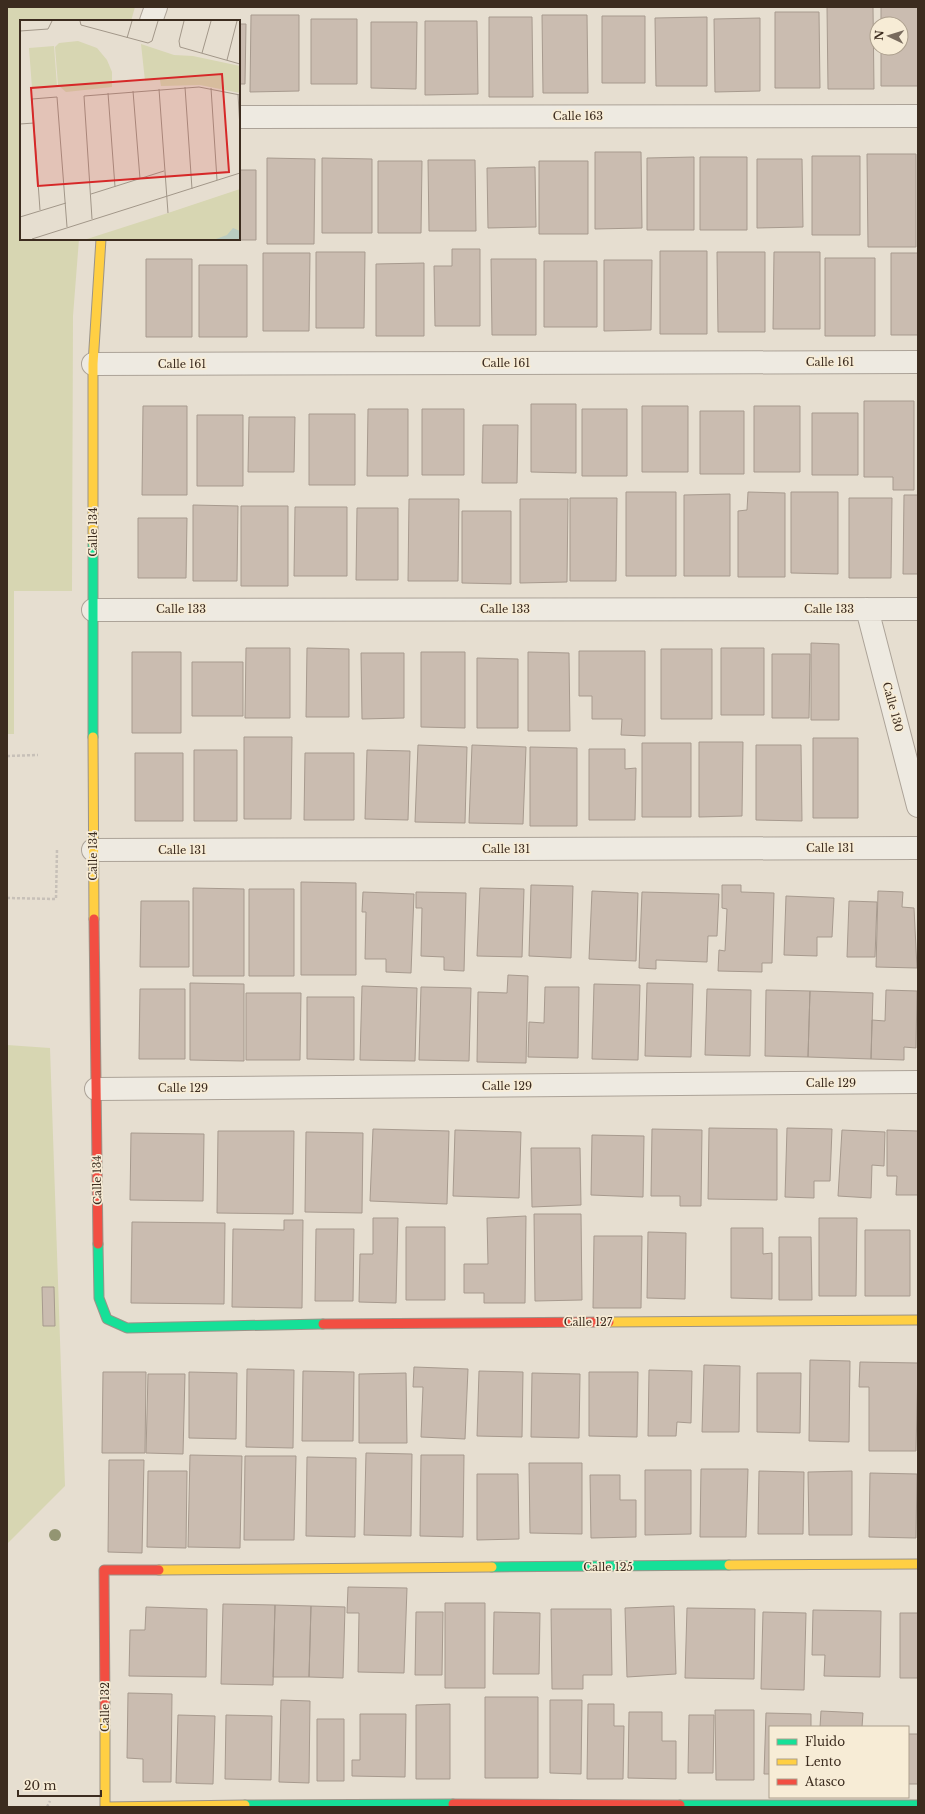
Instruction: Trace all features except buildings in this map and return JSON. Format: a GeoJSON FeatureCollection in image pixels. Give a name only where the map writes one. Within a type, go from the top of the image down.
{"type":"FeatureCollection","features":[{"type":"Feature","properties":{"kind":"street"},"geometry":{"type":"LineString","coordinates":[[151,20],[156,7]]}},
{"type":"Feature","properties":{"kind":"street","name":"Calle 163"},"geometry":{"type":"LineString","coordinates":[[240,117],[918,116]]}},
{"type":"Feature","properties":{"kind":"street","name":"Calle 134"},"geometry":{"type":"LineString","coordinates":[[101,240],[93,364],[93,850],[99,1298],[108,1319],[127,1328],[257,1324]]}},
{"type":"Feature","properties":{"kind":"street","name":"Calle 161"},"geometry":{"type":"LineString","coordinates":[[93,364],[918,362]]}},
{"type":"Feature","properties":{"kind":"street","name":"Calle 130"},"geometry":{"type":"LineString","coordinates":[[867,609],[918,806]]}},
{"type":"Feature","properties":{"kind":"street","name":"Calle 133"},"geometry":{"type":"LineString","coordinates":[[93,610],[918,609]]}},
{"type":"Feature","properties":{"kind":"street","name":"Calle 131"},"geometry":{"type":"LineString","coordinates":[[93,850],[918,848]]}},
{"type":"Feature","properties":{"kind":"street","name":"Calle 129"},"geometry":{"type":"LineString","coordinates":[[96,1089],[918,1082]]}},
{"type":"Feature","properties":{"kind":"street","name":"Calle 127"},"geometry":{"type":"LineString","coordinates":[[257,1324],[918,1320]]}},
{"type":"Feature","properties":{"kind":"street","name":"Calle 125"},"geometry":{"type":"LineString","coordinates":[[298,1569],[918,1564]]}},
{"type":"Feature","properties":{"kind":"street","name":"Calle 132"},"geometry":{"type":"LineString","coordinates":[[298,1569],[104,1570],[105,1807],[336,1806]]}},
{"type":"Feature","properties":{"kind":"street"},"geometry":{"type":"LineString","coordinates":[[336,1806],[918,1805]]}},
{"type":"Feature","properties":{"kind":"path"},"geometry":{"type":"LineString","coordinates":[[7,756],[38,755]]}},
{"type":"Feature","properties":{"kind":"path"},"geometry":{"type":"LineString","coordinates":[[7,898],[56,899],[57,850]]}},
{"type":"Feature","properties":{"kind":"path"},"geometry":{"type":"LineString","coordinates":[[47,1807],[50,1801]]}},
{"type":"Feature","properties":{"kind":"green space"},"geometry":{"type":"Polygon","coordinates":[[[7,7],[135,7],[131,20],[20,20],[20,240],[79,240],[73,316],[72,591],[14,591],[14,734],[7,734],[7,7]]]}},
{"type":"Feature","properties":{"kind":"green space"},"geometry":{"type":"Polygon","coordinates":[[[7,1045],[50,1048],[65,1486],[7,1544],[7,1045]]]}},
{"type":"Feature","properties":{"kind":"traffic: fast"},"geometry":{"type":"LineString","coordinates":[[93,542],[93,737]]}},
{"type":"Feature","properties":{"kind":"traffic: fast"},"geometry":{"type":"LineString","coordinates":[[98,1244],[99,1298],[107,1319],[127,1328],[323,1324]]}},
{"type":"Feature","properties":{"kind":"traffic: fast"},"geometry":{"type":"LineString","coordinates":[[492,1567],[729,1565]]}},
{"type":"Feature","properties":{"kind":"traffic: fast"},"geometry":{"type":"LineString","coordinates":[[245,1805],[453,1804]]}},
{"type":"Feature","properties":{"kind":"traffic: fast"},"geometry":{"type":"LineString","coordinates":[[680,1805],[918,1805]]}},
{"type":"Feature","properties":{"kind":"traffic: slow"},"geometry":{"type":"LineString","coordinates":[[93,542],[93,364],[101,240]]}},
{"type":"Feature","properties":{"kind":"traffic: slow"},"geometry":{"type":"LineString","coordinates":[[93,737],[94,919]]}},
{"type":"Feature","properties":{"kind":"traffic: slow"},"geometry":{"type":"LineString","coordinates":[[609,1322],[918,1320]]}},
{"type":"Feature","properties":{"kind":"traffic: slow"},"geometry":{"type":"LineString","coordinates":[[729,1565],[918,1564]]}},
{"type":"Feature","properties":{"kind":"traffic: slow"},"geometry":{"type":"LineString","coordinates":[[159,1570],[492,1567]]}},
{"type":"Feature","properties":{"kind":"traffic: slow"},"geometry":{"type":"LineString","coordinates":[[105,1710],[105,1807],[245,1805]]}},
{"type":"Feature","properties":{"kind":"traffic: jam"},"geometry":{"type":"LineString","coordinates":[[94,919],[98,1244]]}},
{"type":"Feature","properties":{"kind":"traffic: jam"},"geometry":{"type":"LineString","coordinates":[[323,1324],[609,1322]]}},
{"type":"Feature","properties":{"kind":"traffic: jam"},"geometry":{"type":"LineString","coordinates":[[105,1710],[104,1570],[159,1570]]}},
{"type":"Feature","properties":{"kind":"traffic: jam"},"geometry":{"type":"LineString","coordinates":[[453,1804],[680,1805]]}}]}
